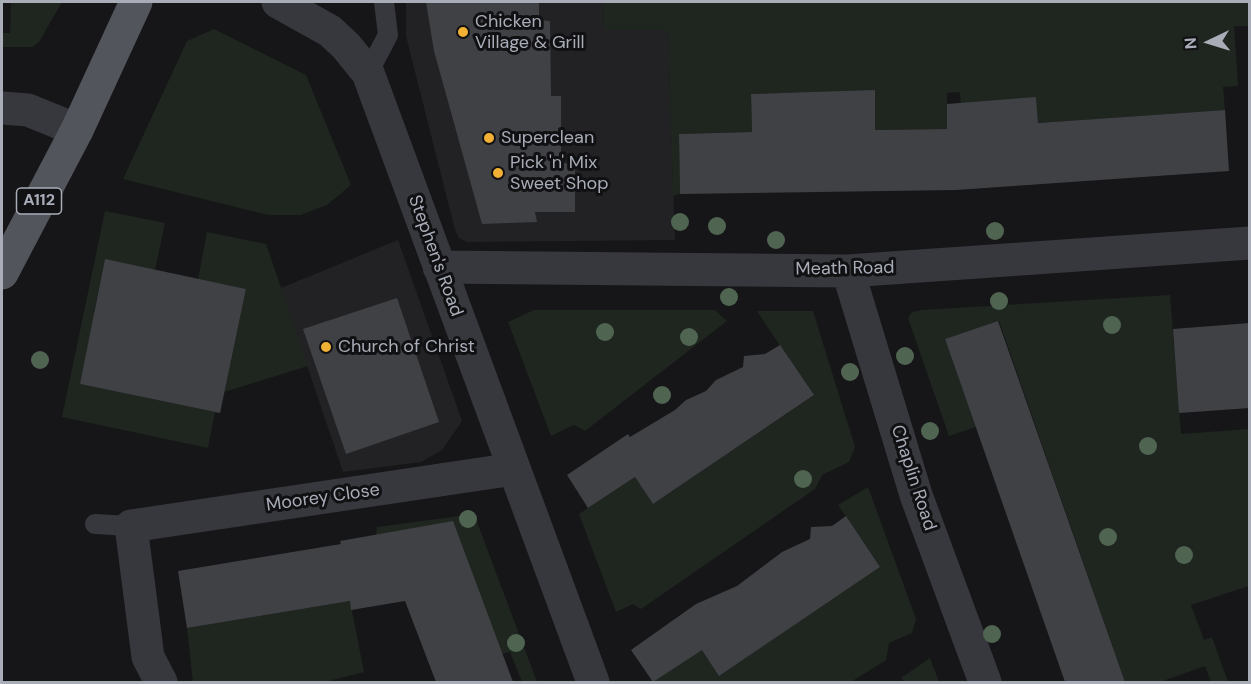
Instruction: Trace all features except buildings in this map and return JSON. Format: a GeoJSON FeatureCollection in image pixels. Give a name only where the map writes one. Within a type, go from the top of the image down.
{"type":"FeatureCollection","features":[{"type":"Feature","properties":{"kind":"main road","name":"A112"},"geometry":{"type":"LineString","coordinates":[[2,273],[77,130],[136,2]]}},
{"type":"Feature","properties":{"kind":"street","name":"Stephen's Road"},"geometry":{"type":"LineString","coordinates":[[286,3],[330,31],[346,46],[368,73],[593,682]]}},
{"type":"Feature","properties":{"kind":"street"},"geometry":{"type":"LineString","coordinates":[[2,108],[28,110],[77,130]]}},
{"type":"Feature","properties":{"kind":"street","name":"Meath Road"},"geometry":{"type":"LineString","coordinates":[[440,267],[848,271],[1250,243]]}},
{"type":"Feature","properties":{"kind":"street","name":"Chaplin Road"},"geometry":{"type":"LineString","coordinates":[[848,271],[916,495],[985,682]]}},
{"type":"Feature","properties":{"kind":"street","name":"Moorey Close"},"geometry":{"type":"LineString","coordinates":[[131,526],[514,469]]}},
{"type":"Feature","properties":{"kind":"street"},"geometry":{"type":"LineString","coordinates":[[131,526],[148,657],[161,682]]}},
{"type":"Feature","properties":{"kind":"lane"},"geometry":{"type":"LineString","coordinates":[[368,73],[388,35],[384,2]]}},
{"type":"Feature","properties":{"kind":"lane","name":"Moorey Close"},"geometry":{"type":"LineString","coordinates":[[95,525],[131,526]]}},
{"type":"Feature","properties":{"kind":"shaded area"},"geometry":{"type":"Polygon","coordinates":[[[11,2],[62,2],[39,42],[33,47],[2,47],[2,33],[10,33],[11,2]]]}},
{"type":"Feature","properties":{"kind":"shaded area"},"geometry":{"type":"Polygon","coordinates":[[[406,2],[603,2],[604,30],[668,30],[675,240],[467,242],[459,238],[455,230],[406,36],[406,2]]]}},
{"type":"Feature","properties":{"kind":"shaded area"},"geometry":{"type":"Polygon","coordinates":[[[603,2],[1249,2],[1250,26],[1234,26],[1238,86],[1223,87],[1225,110],[1038,123],[1036,98],[1005,100],[962,129],[960,92],[947,93],[947,129],[875,130],[779,93],[751,94],[752,132],[679,134],[680,194],[673,196],[668,30],[604,30],[603,2]]]}},
{"type":"Feature","properties":{"kind":"shaded area"},"geometry":{"type":"Polygon","coordinates":[[[214,29],[306,75],[351,185],[327,205],[301,215],[268,215],[123,179],[187,41],[214,29]]]}},
{"type":"Feature","properties":{"kind":"shaded area"},"geometry":{"type":"Polygon","coordinates":[[[105,211],[165,223],[155,270],[105,260],[94,312],[132,320],[80,384],[215,412],[208,448],[62,417],[105,211]]]}},
{"type":"Feature","properties":{"kind":"shaded area"},"geometry":{"type":"Polygon","coordinates":[[[207,232],[266,244],[308,366],[224,392],[246,289],[198,279],[207,232]]]}},
{"type":"Feature","properties":{"kind":"shaded area"},"geometry":{"type":"Polygon","coordinates":[[[398,240],[462,421],[442,450],[421,462],[343,472],[281,288],[398,240]]]}},
{"type":"Feature","properties":{"kind":"shaded area"},"geometry":{"type":"Polygon","coordinates":[[[1170,295],[1181,434],[1249,429],[1249,586],[1191,605],[1204,640],[1212,637],[1228,682],[1211,682],[1205,666],[1160,682],[1125,682],[999,321],[945,339],[976,427],[949,436],[908,318],[912,312],[921,310],[1170,295]]]}},
{"type":"Feature","properties":{"kind":"shaded area"},"geometry":{"type":"Polygon","coordinates":[[[534,310],[715,310],[727,321],[585,431],[574,425],[551,436],[508,322],[534,310]]]}},
{"type":"Feature","properties":{"kind":"shaded area"},"geometry":{"type":"Polygon","coordinates":[[[757,311],[813,311],[855,447],[849,462],[822,475],[815,489],[641,609],[633,604],[616,612],[579,514],[635,477],[653,504],[813,396],[757,311]]]}},
{"type":"Feature","properties":{"kind":"shaded area"},"geometry":{"type":"Polygon","coordinates":[[[868,487],[916,619],[912,633],[889,643],[886,660],[851,682],[653,682],[701,648],[720,675],[880,567],[838,505],[868,487]]]}},
{"type":"Feature","properties":{"kind":"shaded area"},"geometry":{"type":"Polygon","coordinates":[[[474,514],[537,682],[522,682],[510,652],[502,654],[376,535],[377,527],[474,514]]]}},
{"type":"Feature","properties":{"kind":"shaded area"},"geometry":{"type":"Polygon","coordinates":[[[350,601],[364,672],[325,682],[193,682],[187,628],[350,601]]]}},
{"type":"Feature","properties":{"kind":"shaded area"},"geometry":{"type":"Polygon","coordinates":[[[930,658],[939,682],[904,682],[901,678],[930,658]]]}},
{"type":"Feature","properties":{"kind":"place","name":"Chicken Village & Grill"},"geometry":{"type":"Point","coordinates":[463,32]}},
{"type":"Feature","properties":{"kind":"place","name":"Superclean"},"geometry":{"type":"Point","coordinates":[489,138]}},
{"type":"Feature","properties":{"kind":"place","name":"Pick 'n' Mix Sweet Shop"},"geometry":{"type":"Point","coordinates":[498,173]}},
{"type":"Feature","properties":{"kind":"place","name":"Church of Christ"},"geometry":{"type":"Point","coordinates":[326,347]}}]}
